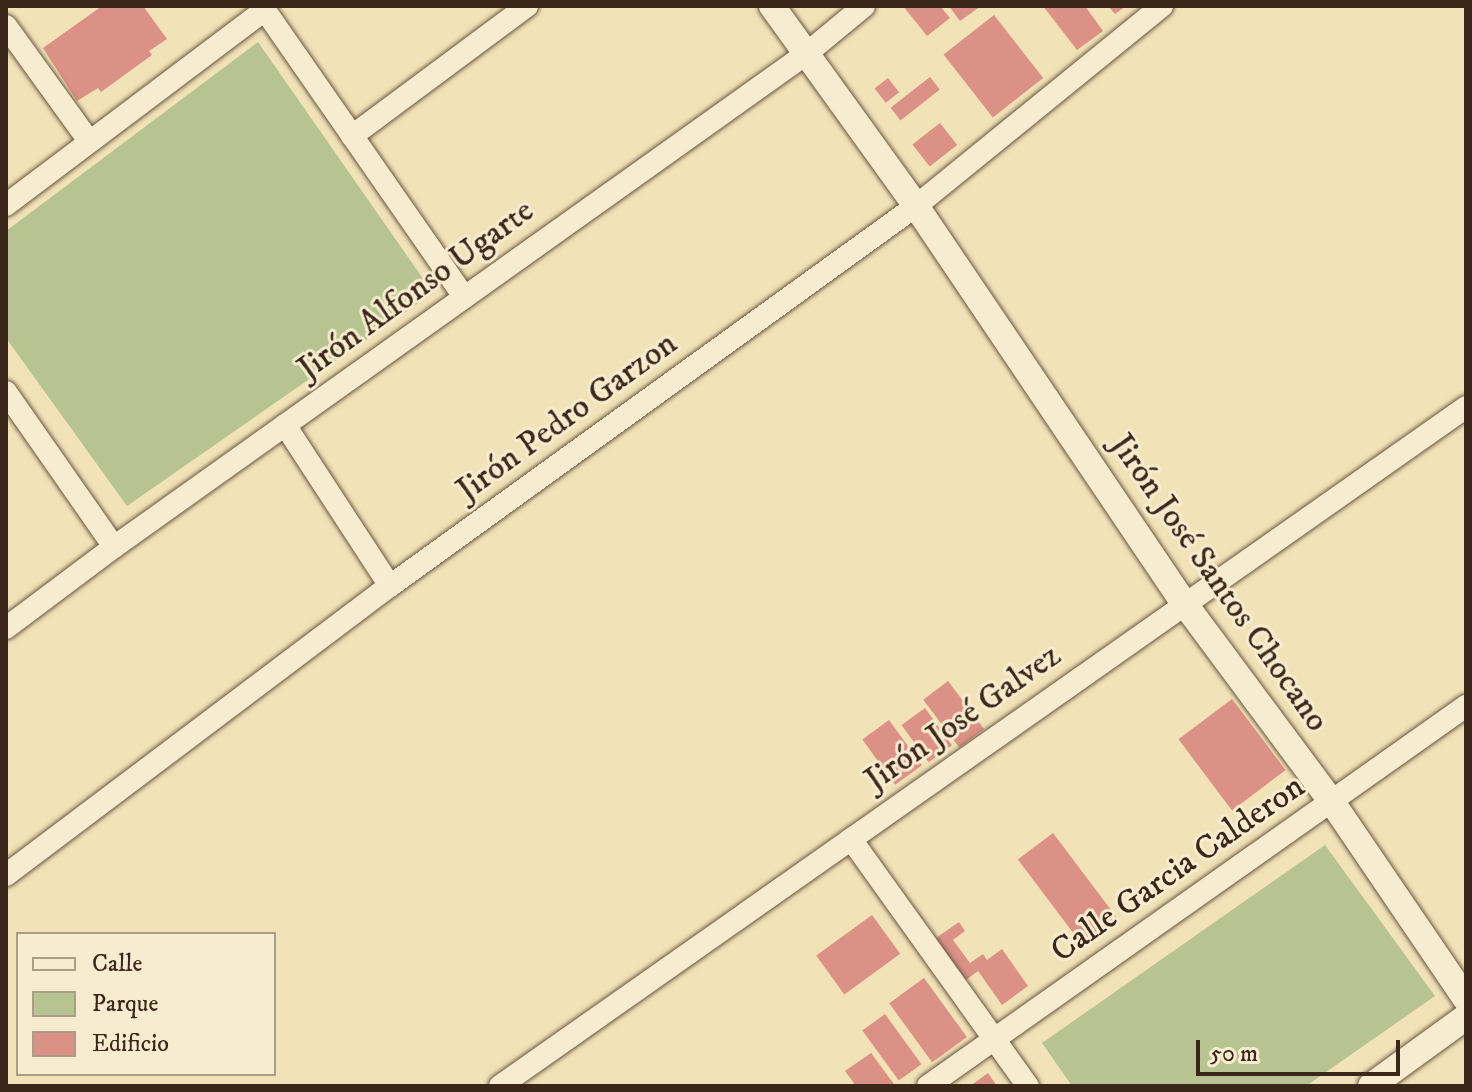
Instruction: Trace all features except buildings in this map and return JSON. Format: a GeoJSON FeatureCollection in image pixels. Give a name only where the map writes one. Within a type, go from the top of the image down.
{"type":"FeatureCollection","features":[{"type":"Feature","properties":{"kind":"street"},"geometry":{"type":"LineString","coordinates":[[352,136],[527,6]]}},
{"type":"Feature","properties":{"kind":"street","name":"Jirón José Santos Chocano"},"geometry":{"type":"LineString","coordinates":[[772,6],[916,206],[1184,603],[1332,802],[1466,999]]}},
{"type":"Feature","properties":{"kind":"street","name":"Jirón Alfonso Ugarte"},"geometry":{"type":"LineString","coordinates":[[6,628],[114,547],[806,54],[864,6]]}},
{"type":"Feature","properties":{"kind":"street","name":"Jirón Pedro Garzon"},"geometry":{"type":"LineString","coordinates":[[6,875],[390,586],[916,206],[1162,6]]}},
{"type":"Feature","properties":{"kind":"street"},"geometry":{"type":"LineString","coordinates":[[6,205],[263,8],[464,297]]}},
{"type":"Feature","properties":{"kind":"street"},"geometry":{"type":"LineString","coordinates":[[6,26],[89,141]]}},
{"type":"Feature","properties":{"kind":"street"},"geometry":{"type":"LineString","coordinates":[[8,400],[114,547]]}},
{"type":"Feature","properties":{"kind":"street","name":"Jirón José Galvez"},"geometry":{"type":"LineString","coordinates":[[500,1086],[1466,407]]}},
{"type":"Feature","properties":{"kind":"street"},"geometry":{"type":"LineString","coordinates":[[285,425],[390,586]]}},
{"type":"Feature","properties":{"kind":"street","name":"Calle Garcia Calderon"},"geometry":{"type":"LineString","coordinates":[[928,1086],[1466,706]]}},
{"type":"Feature","properties":{"kind":"street"},"geometry":{"type":"LineString","coordinates":[[851,839],[1028,1086]]}},
{"type":"Feature","properties":{"kind":"street"},"geometry":{"type":"LineString","coordinates":[[1371,1086],[1466,1017]]}},
{"type":"Feature","properties":{"kind":"green space"},"geometry":{"type":"Polygon","coordinates":[[[258,42],[433,293],[127,506],[6,338],[6,231],[258,42]]]}},
{"type":"Feature","properties":{"kind":"green space"},"geometry":{"type":"Polygon","coordinates":[[[1325,845],[1435,996],[1306,1086],[1072,1086],[1042,1043],[1325,845]]]}}]}
